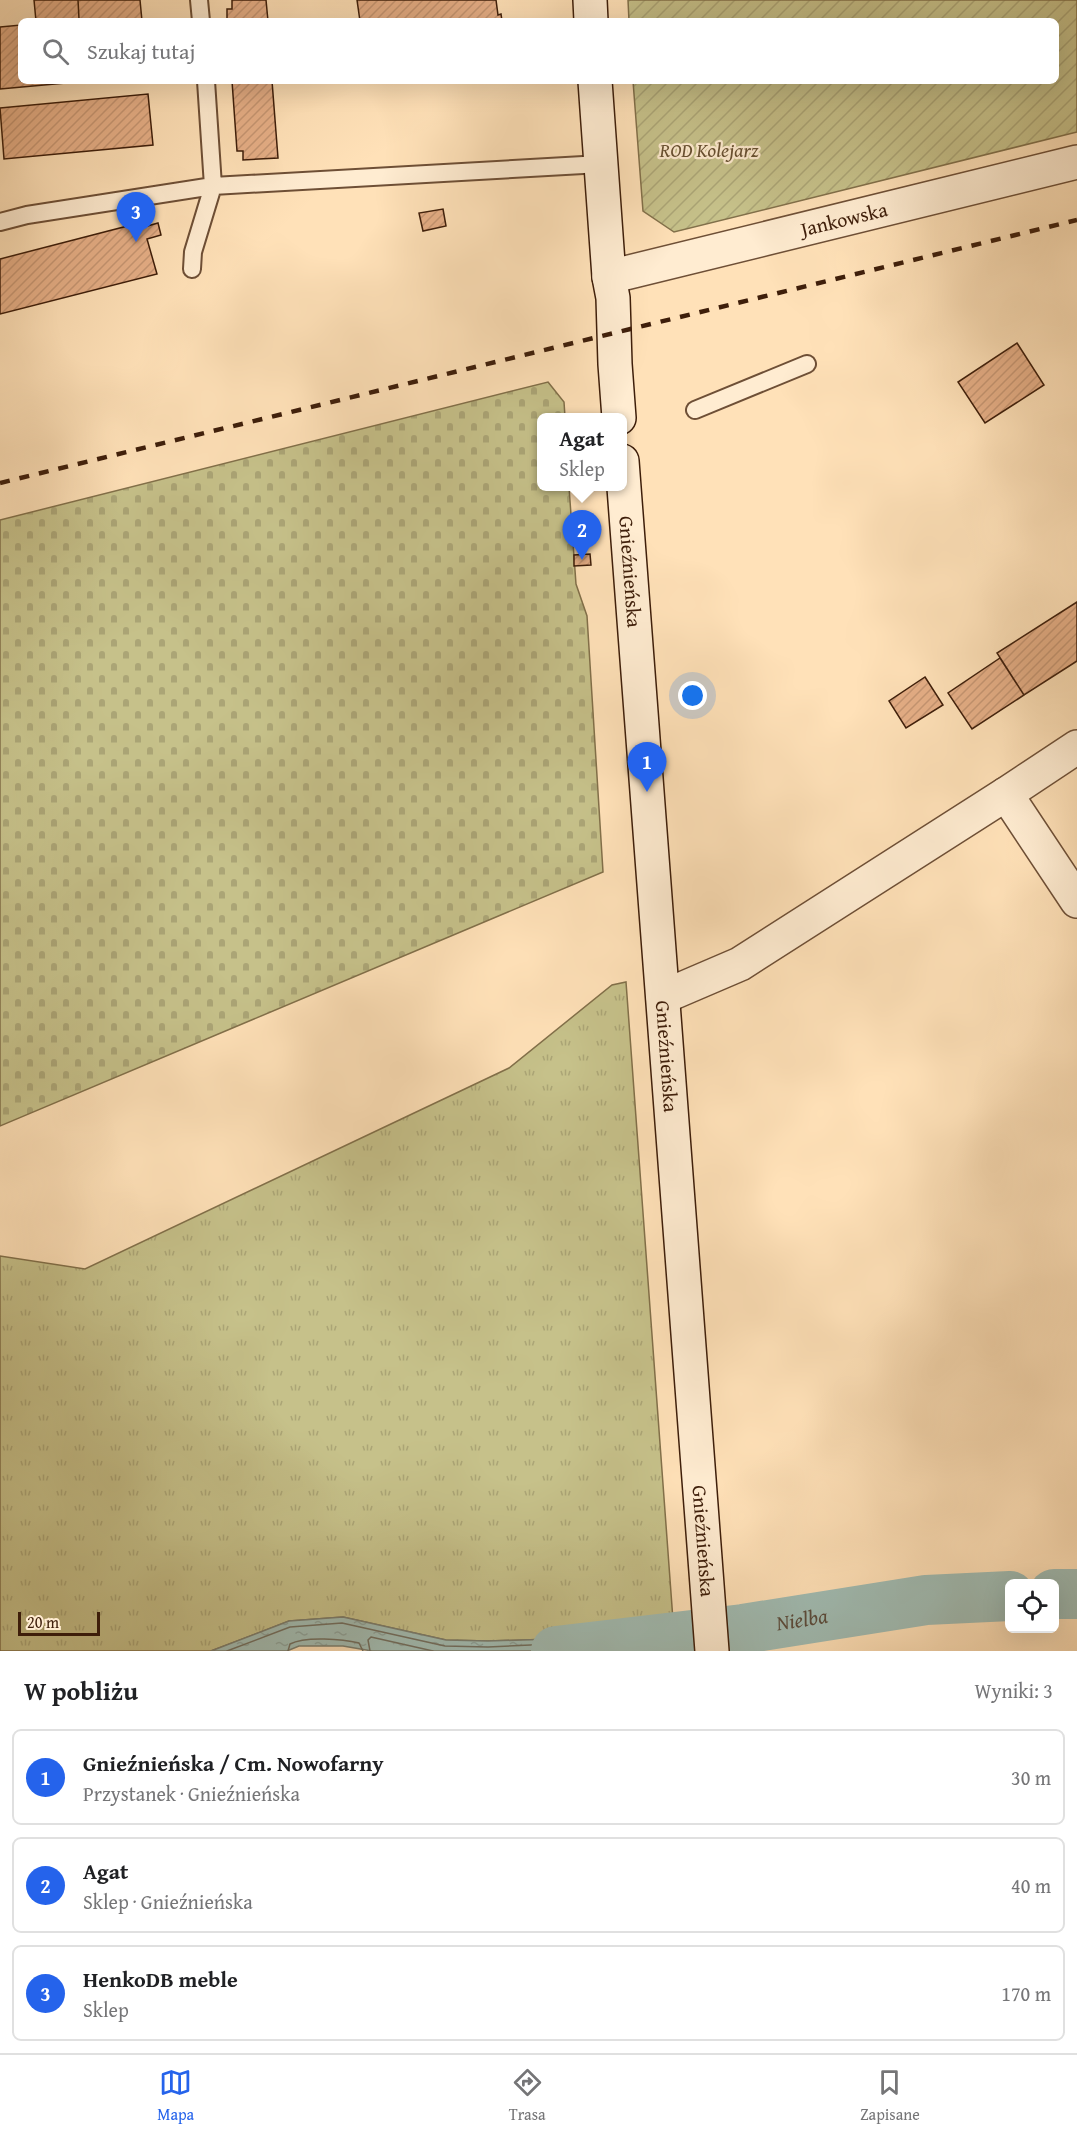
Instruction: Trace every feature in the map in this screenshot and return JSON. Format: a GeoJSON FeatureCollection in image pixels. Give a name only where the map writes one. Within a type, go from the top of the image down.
{"type":"FeatureCollection","features":[{"type":"Feature","properties":{"kind":"main road"},"geometry":{"type":"LineString","coordinates":[[590,0],[591,18]]}},
{"type":"Feature","properties":{"kind":"main road"},"geometry":{"type":"LineString","coordinates":[[596,84],[609,277],[613,298],[619,413]]}},
{"type":"Feature","properties":{"kind":"main road","name":"Jankowska"},"geometry":{"type":"LineString","coordinates":[[609,277],[1077,162]]}},
{"type":"Feature","properties":{"kind":"main road","name":"Gnieźnieńska"},"geometry":{"type":"LineString","coordinates":[[624,491],[712,1651]]}},
{"type":"Feature","properties":{"kind":"main road"},"geometry":{"type":"LineString","coordinates":[[663,997],[740,964],[1077,747]]}},
{"type":"Feature","properties":{"kind":"main road"},"geometry":{"type":"LineString","coordinates":[[1006,794],[1077,901]]}},
{"type":"Feature","properties":{"kind":"lane"},"geometry":{"type":"LineString","coordinates":[[199,0],[201,18]]}},
{"type":"Feature","properties":{"kind":"lane"},"geometry":{"type":"LineString","coordinates":[[192,269],[193,252],[213,186],[206,84]]}},
{"type":"Feature","properties":{"kind":"lane"},"geometry":{"type":"LineString","coordinates":[[0,222],[27,215],[213,186],[601,164]]}},
{"type":"Feature","properties":{"kind":"lane"},"geometry":{"type":"LineString","coordinates":[[695,410],[807,364]]}},
{"type":"Feature","properties":{"kind":"green space","name":"ROD Kolejarz"},"geometry":{"type":"Polygon","coordinates":[[[628,0],[1077,0],[1077,132],[674,232],[643,211],[633,84],[1059,84],[1059,18],[629,18],[628,0]]]}},
{"type":"Feature","properties":{"kind":"green space"},"geometry":{"type":"Polygon","coordinates":[[[548,382],[564,402],[565,413],[537,413],[537,491],[569,491],[576,584],[587,616],[603,872],[0,1126],[0,520],[548,382]]]}},
{"type":"Feature","properties":{"kind":"green space"},"geometry":{"type":"Polygon","coordinates":[[[626,982],[673,1620],[553,1639],[488,1641],[446,1640],[343,1617],[289,1621],[211,1651],[0,1651],[0,1256],[85,1269],[509,1068],[612,985],[626,982]]]}},
{"type":"Feature","properties":{"kind":"water"},"geometry":{"type":"Polygon","coordinates":[[[343,1617],[446,1640],[488,1641],[553,1639],[673,1620],[676,1651],[372,1651],[343,1646],[299,1646],[287,1651],[211,1651],[289,1621],[343,1617]]]}},
{"type":"Feature","properties":{"kind":"building"},"geometry":{"type":"Polygon","coordinates":[[[34,0],[78,0],[79,18],[36,18],[34,0]]]}},
{"type":"Feature","properties":{"kind":"building"},"geometry":{"type":"Polygon","coordinates":[[[78,0],[140,0],[142,18],[79,18],[78,0]]]}},
{"type":"Feature","properties":{"kind":"building"},"geometry":{"type":"Polygon","coordinates":[[[232,0],[266,0],[268,18],[227,18],[227,9],[232,9],[232,0]]]}},
{"type":"Feature","properties":{"kind":"building"},"geometry":{"type":"Polygon","coordinates":[[[357,0],[496,0],[498,15],[501,14],[502,18],[360,18],[357,0]]]}},
{"type":"Feature","properties":{"kind":"building"},"geometry":{"type":"Polygon","coordinates":[[[18,25],[18,84],[55,84],[0,89],[0,27],[18,25]]]}},
{"type":"Feature","properties":{"kind":"building"},"geometry":{"type":"Polygon","coordinates":[[[232,84],[272,84],[278,158],[243,160],[243,151],[237,151],[232,84]]]}},
{"type":"Feature","properties":{"kind":"building"},"geometry":{"type":"Polygon","coordinates":[[[148,94],[153,145],[4,159],[0,108],[148,94]]]}},
{"type":"Feature","properties":{"kind":"building"},"geometry":{"type":"Polygon","coordinates":[[[443,209],[446,226],[423,231],[419,213],[443,209]]]}},
{"type":"Feature","properties":{"kind":"building"},"geometry":{"type":"Polygon","coordinates":[[[143,222],[144,227],[158,223],[161,235],[147,239],[157,274],[0,314],[0,259],[143,222]]]}},
{"type":"Feature","properties":{"kind":"building"},"geometry":{"type":"Polygon","coordinates":[[[1017,343],[1044,385],[985,423],[958,382],[1017,343]]]}},
{"type":"Feature","properties":{"kind":"building"},"geometry":{"type":"Polygon","coordinates":[[[590,554],[591,565],[574,566],[574,555],[590,554]]]}},
{"type":"Feature","properties":{"kind":"building"},"geometry":{"type":"Polygon","coordinates":[[[1077,602],[1077,661],[1024,695],[997,653],[1077,602]]]}},
{"type":"Feature","properties":{"kind":"building"},"geometry":{"type":"Polygon","coordinates":[[[1000,658],[1024,695],[972,729],[948,693],[1000,658]]]}},
{"type":"Feature","properties":{"kind":"building"},"geometry":{"type":"Polygon","coordinates":[[[925,677],[943,705],[906,728],[889,701],[925,677]]]}},
{"type":"Feature","properties":{"kind":"waterway","name":"Nielba"},"geometry":{"type":"LineString","coordinates":[[1059,1594],[1077,1594]]}},
{"type":"Feature","properties":{"kind":"waterway","name":"Nielba"},"geometry":{"type":"LineString","coordinates":[[556,1651],[743,1629],[926,1600],[1005,1596]]}},
{"type":"Feature","properties":{"kind":"railway"},"geometry":{"type":"LineString","coordinates":[[0,483],[1077,220]]}},
{"type":"Feature","properties":{"kind":"place","name":"HenkoDB meble"},"geometry":{"type":"Point","coordinates":[136,242]}},
{"type":"Feature","properties":{"kind":"place","name":"Agat"},"geometry":{"type":"Point","coordinates":[582,560]}},
{"type":"Feature","properties":{"kind":"place","name":"Gnieźnieńska / Cm. Nowofarny"},"geometry":{"type":"Point","coordinates":[647,792]}}]}
